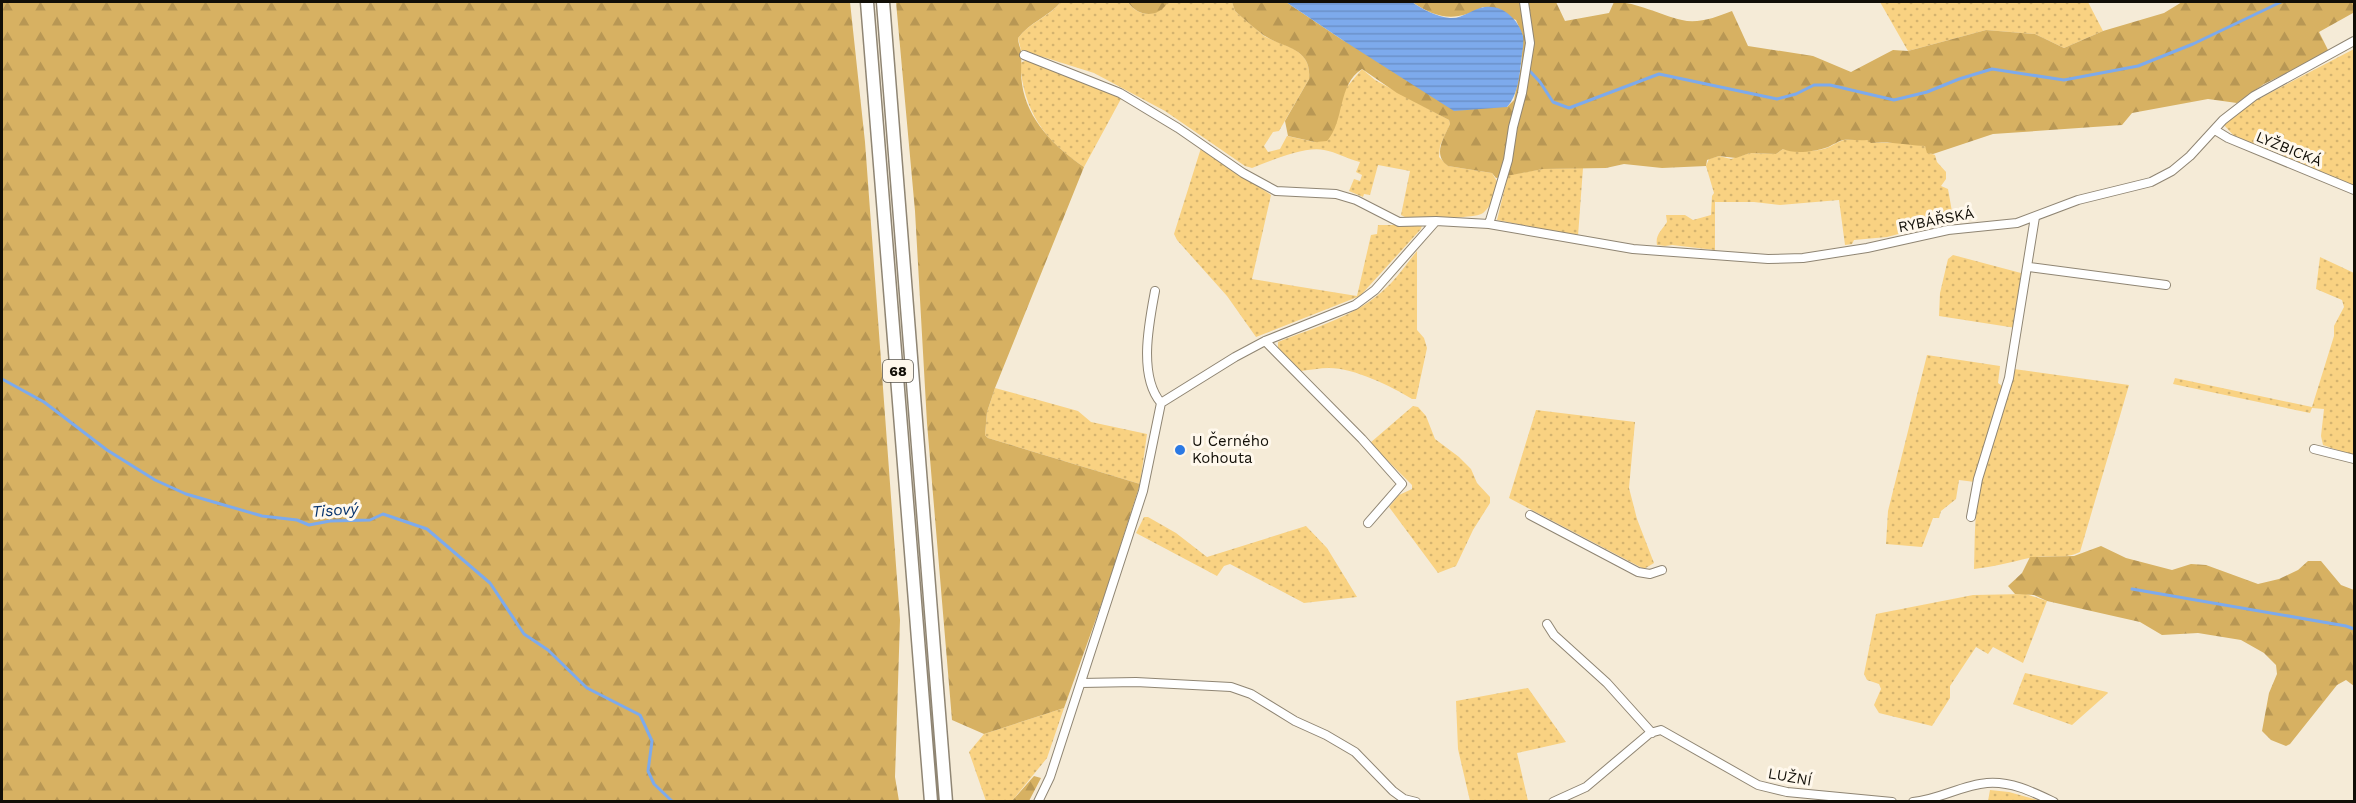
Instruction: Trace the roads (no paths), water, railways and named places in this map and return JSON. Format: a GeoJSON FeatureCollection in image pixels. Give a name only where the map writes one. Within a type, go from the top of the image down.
{"type":"FeatureCollection","features":[{"type":"Feature","properties":{"kind":"highway","name":"68"},"geometry":{"type":"LineString","coordinates":[[867,2],[931,796]]}},
{"type":"Feature","properties":{"kind":"highway","name":"68"},"geometry":{"type":"LineString","coordinates":[[883,2],[945,796]]}},
{"type":"Feature","properties":{"kind":"street"},"geometry":{"type":"LineString","coordinates":[[1489,224],[1508,160],[1530,43],[1524,2]]}},
{"type":"Feature","properties":{"kind":"street","name":"RYBÁŘSKÁ"},"geometry":{"type":"LineString","coordinates":[[1024,55],[1120,93],[1178,128],[1243,173],[1276,191],[1336,194],[1356,200],[1399,222],[1473,222],[1633,249],[1768,259],[1803,258],[1867,248],[1948,230],[2017,223],[2078,200],[2151,182],[2172,171],[2223,120],[2253,96],[2355,42]]}},
{"type":"Feature","properties":{"kind":"street","name":"LYŽBICKÁ"},"geometry":{"type":"LineString","coordinates":[[2215,130],[2228,138],[2355,190]]}},
{"type":"Feature","properties":{"kind":"street"},"geometry":{"type":"LineString","coordinates":[[1971,517],[1978,479],[2009,378],[2029,267],[2035,217]]}},
{"type":"Feature","properties":{"kind":"street"},"geometry":{"type":"LineString","coordinates":[[1038,801],[1050,777],[1143,490],[1161,403],[1265,341],[1355,305],[1375,290],[1436,221]]}},
{"type":"Feature","properties":{"kind":"street"},"geometry":{"type":"LineString","coordinates":[[2029,267],[2166,285]]}},
{"type":"Feature","properties":{"kind":"street"},"geometry":{"type":"LineString","coordinates":[[1155,291],[1147,338],[1150,388],[1161,403]]}},
{"type":"Feature","properties":{"kind":"street"},"geometry":{"type":"LineString","coordinates":[[1265,341],[1362,439],[1402,484],[1368,523]]}},
{"type":"Feature","properties":{"kind":"street"},"geometry":{"type":"LineString","coordinates":[[2314,449],[2355,459]]}},
{"type":"Feature","properties":{"kind":"street"},"geometry":{"type":"LineString","coordinates":[[1530,515],[1638,572],[1650,574],[1662,570]]}},
{"type":"Feature","properties":{"kind":"street"},"geometry":{"type":"LineString","coordinates":[[1547,624],[1554,635],[1607,683],[1652,733],[1586,787],[1553,801]]}},
{"type":"Feature","properties":{"kind":"street"},"geometry":{"type":"LineString","coordinates":[[1081,683],[1136,682],[1231,687],[1251,694],[1295,721],[1355,752],[1393,791],[1404,799],[1416,801]]}},
{"type":"Feature","properties":{"kind":"street","name":"LUŽNÍ"},"geometry":{"type":"LineString","coordinates":[[1652,733],[1661,730],[1758,785],[1787,792],[1892,801]]}},
{"type":"Feature","properties":{"kind":"street"},"geometry":{"type":"LineString","coordinates":[[1913,801],[1985,783],[2002,783],[2027,789],[2054,801]]}},
{"type":"Feature","properties":{"kind":"water"},"geometry":{"type":"Polygon","coordinates":[[[1286,2],[1412,2],[1430,12],[1450,18],[1485,7],[1498,8],[1514,19],[1523,36],[1520,75],[1514,96],[1507,107],[1454,111],[1286,2]]]}},
{"type":"Feature","properties":{"kind":"waterway"},"geometry":{"type":"LineString","coordinates":[[1527,68],[1540,82],[1553,102],[1569,108],[1659,74],[1777,99],[1796,94],[1814,85],[1830,85],[1894,100],[1927,92],[1992,69],[2064,80],[2138,66],[2193,44],[2281,2]]}},
{"type":"Feature","properties":{"kind":"waterway","name":"Tisový"},"geometry":{"type":"LineString","coordinates":[[2,379],[44,402],[107,450],[155,480],[186,494],[262,516],[297,520],[309,525],[330,521],[370,520],[383,514],[427,529],[490,583],[524,634],[548,650],[587,688],[640,715],[652,741],[648,771],[654,784],[673,802]]}},
{"type":"Feature","properties":{"kind":"waterway"},"geometry":{"type":"LineString","coordinates":[[2132,589],[2354,629]]}},
{"type":"Feature","properties":{"kind":"place","name":"U Černého Kohouta"},"geometry":{"type":"Point","coordinates":[1180,450]}}]}
